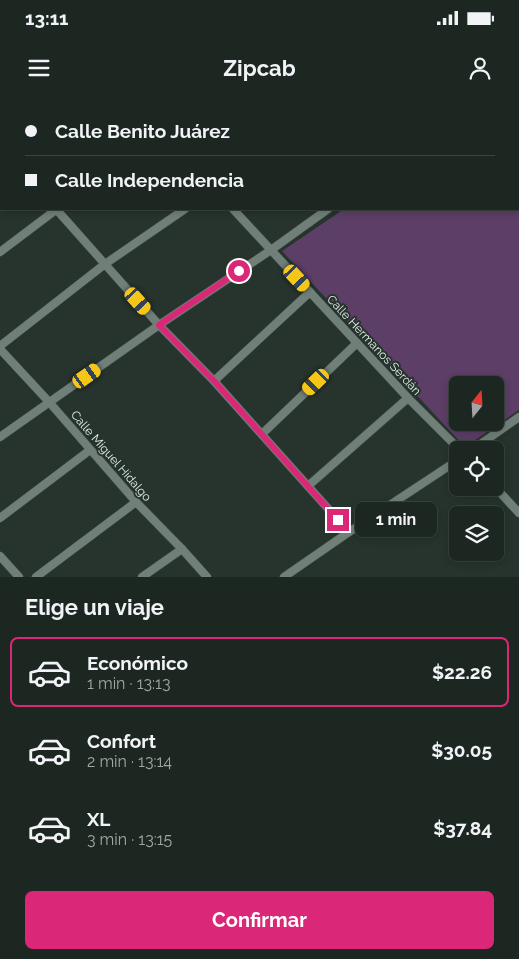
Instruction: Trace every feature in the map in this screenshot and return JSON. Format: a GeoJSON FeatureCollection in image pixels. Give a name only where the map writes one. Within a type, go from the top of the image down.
{"type":"FeatureCollection","features":[{"type":"Feature","properties":{"kind":"street"},"geometry":{"type":"LineString","coordinates":[[0,252],[55,210]]}},
{"type":"Feature","properties":{"kind":"street"},"geometry":{"type":"LineString","coordinates":[[57,210],[159,325],[214,381],[349,532]]}},
{"type":"Feature","properties":{"kind":"street"},"geometry":{"type":"LineString","coordinates":[[0,348],[105,264],[184,210]]}},
{"type":"Feature","properties":{"kind":"street","name":"Calle Hermanos Serdán"},"geometry":{"type":"LineString","coordinates":[[234,210],[408,398],[451,441]]}},
{"type":"Feature","properties":{"kind":"street"},"geometry":{"type":"LineString","coordinates":[[0,437],[327,210]]}},
{"type":"Feature","properties":{"kind":"street"},"geometry":{"type":"LineString","coordinates":[[214,381],[310,292]]}},
{"type":"Feature","properties":{"kind":"street"},"geometry":{"type":"LineString","coordinates":[[262,434],[357,343]]}},
{"type":"Feature","properties":{"kind":"street","name":"Calle Miguel Hidalgo"},"geometry":{"type":"LineString","coordinates":[[0,348],[136,502],[207,576]]}},
{"type":"Feature","properties":{"kind":"street"},"geometry":{"type":"LineString","coordinates":[[308,486],[408,398]]}},
{"type":"Feature","properties":{"kind":"street"},"geometry":{"type":"LineString","coordinates":[[485,441],[519,417]]}},
{"type":"Feature","properties":{"kind":"street"},"geometry":{"type":"LineString","coordinates":[[0,518],[90,450]]}},
{"type":"Feature","properties":{"kind":"street"},"geometry":{"type":"LineString","coordinates":[[284,576],[449,466]]}},
{"type":"Feature","properties":{"kind":"street"},"geometry":{"type":"LineString","coordinates":[[503,496],[519,513]]}},
{"type":"Feature","properties":{"kind":"street"},"geometry":{"type":"LineString","coordinates":[[36,576],[136,502]]}},
{"type":"Feature","properties":{"kind":"street"},"geometry":{"type":"LineString","coordinates":[[142,576],[182,549]]}},
{"type":"Feature","properties":{"kind":"street"},"geometry":{"type":"LineString","coordinates":[[0,556],[19,576]]}},
{"type":"Feature","properties":{"kind":"shaded area"},"geometry":{"type":"Polygon","coordinates":[[[343,210],[519,210],[519,410],[504,420],[504,376],[449,376],[449,430],[282,251],[343,210]]]}},
{"type":"Feature","properties":{"kind":"shaded area"},"geometry":{"type":"Polygon","coordinates":[[[450,431],[488,431],[474,441],[459,441],[450,431]]]}},
{"type":"Feature","properties":{"kind":"route"},"geometry":{"type":"LineString","coordinates":[[239,271],[159,325],[214,381],[338,520]]}}]}
